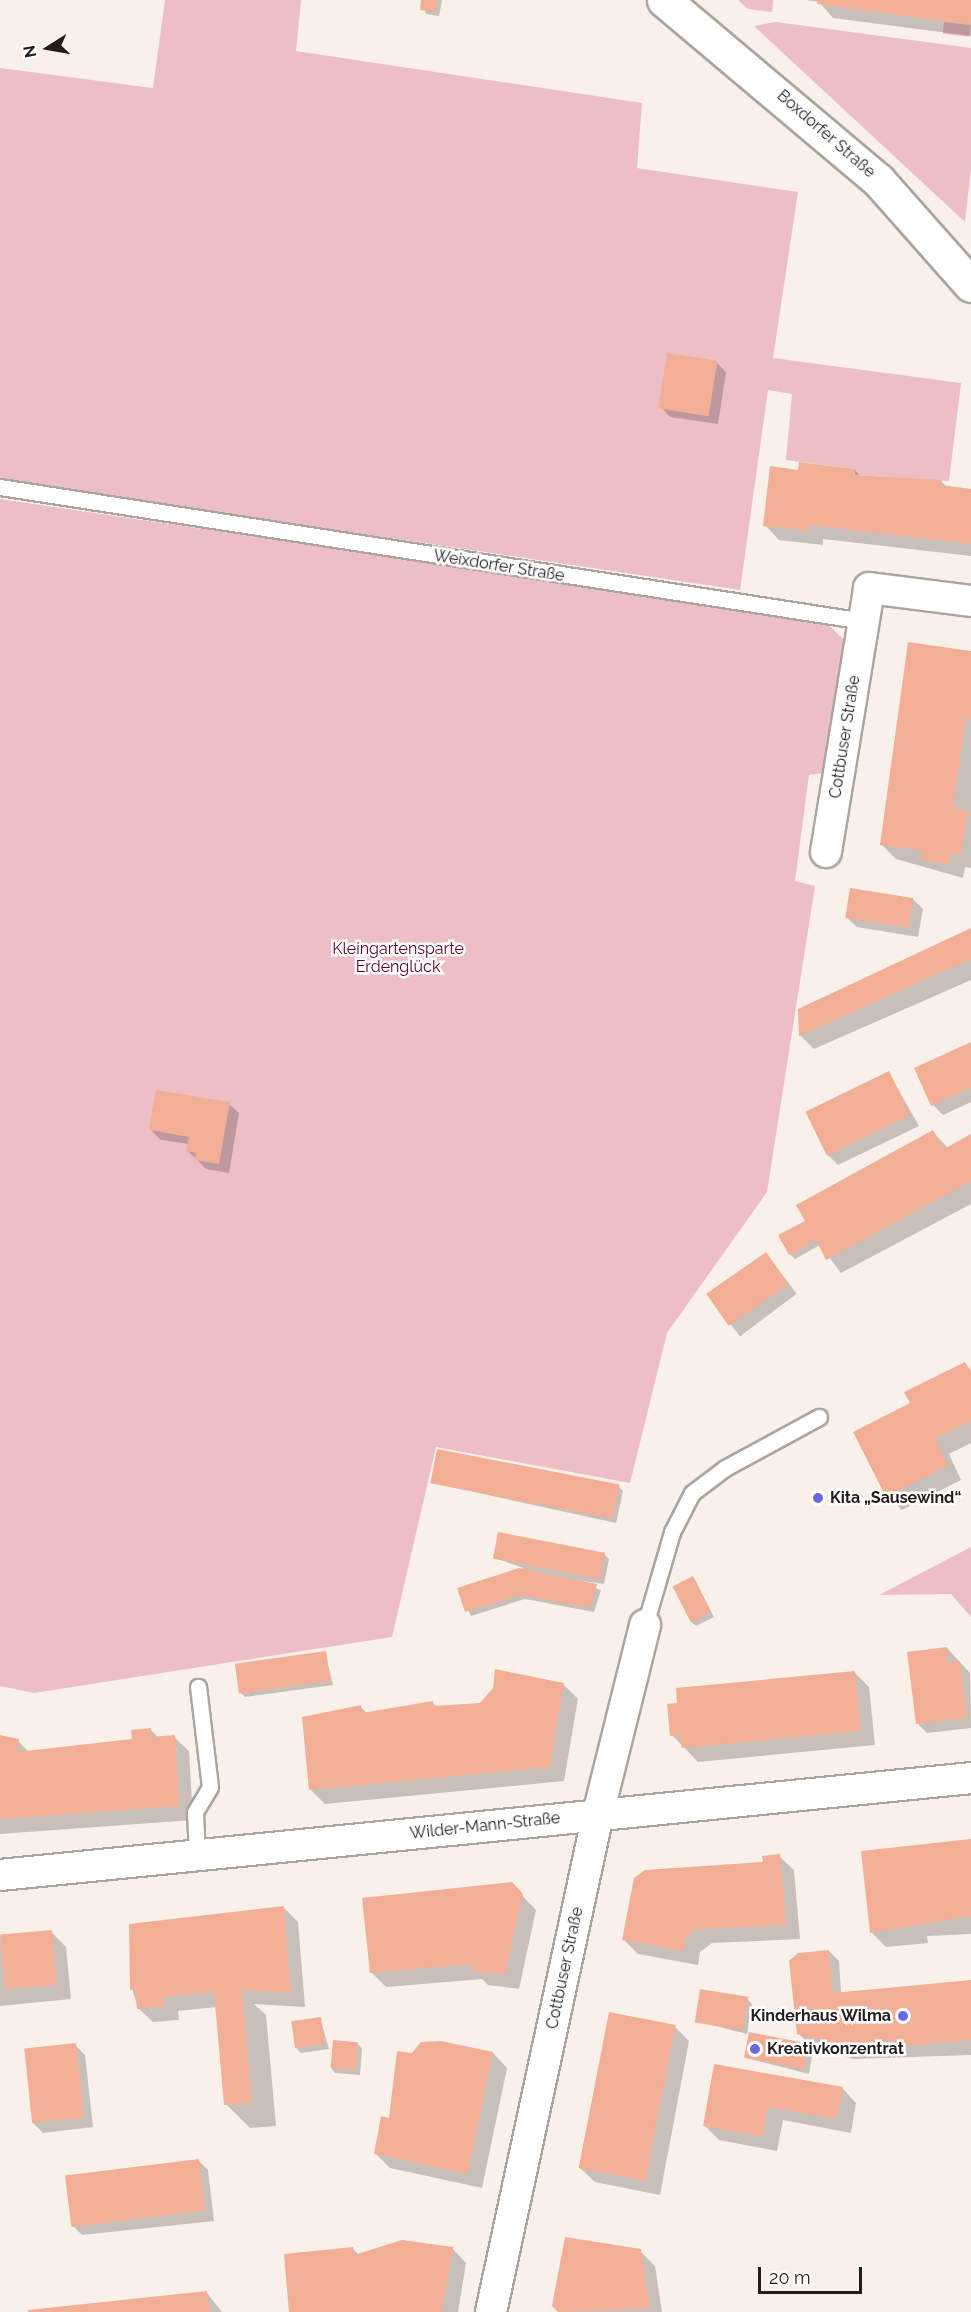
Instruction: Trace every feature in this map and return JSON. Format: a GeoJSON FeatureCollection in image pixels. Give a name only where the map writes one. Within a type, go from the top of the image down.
{"type":"FeatureCollection","features":[{"type":"Feature","properties":{"kind":"street","name":"Boxdorfer Straße"},"geometry":{"type":"LineString","coordinates":[[664,0],[878,180],[971,285]]}},
{"type":"Feature","properties":{"kind":"street"},"geometry":{"type":"LineString","coordinates":[[864,621],[869,588],[971,602]]}},
{"type":"Feature","properties":{"kind":"street","name":"Cottbuser Straße"},"geometry":{"type":"LineString","coordinates":[[826,852],[864,621]]}},
{"type":"Feature","properties":{"kind":"street","name":"Cottbuser Straße"},"geometry":{"type":"LineString","coordinates":[[491,2312],[598,1814],[645,1625]]}},
{"type":"Feature","properties":{"kind":"street","name":"Wilder-Mann-Straße"},"geometry":{"type":"LineString","coordinates":[[0,1875],[971,1778]]}},
{"type":"Feature","properties":{"kind":"lane","name":"Weixdorfer Straße"},"geometry":{"type":"LineString","coordinates":[[0,487],[864,621]]}},
{"type":"Feature","properties":{"kind":"lane"},"geometry":{"type":"LineString","coordinates":[[645,1625],[672,1532],[692,1493],[725,1468],[819,1417]]}},
{"type":"Feature","properties":{"kind":"lane"},"geometry":{"type":"LineString","coordinates":[[197,1855],[195,1812],[210,1786],[198,1688]]}},
{"type":"Feature","properties":{"kind":"green space"},"geometry":{"type":"Polygon","coordinates":[[[165,0],[301,0],[296,51],[642,103],[637,168],[798,192],[773,358],[961,383],[949,481],[855,475],[855,469],[786,460],[792,394],[768,390],[740,590],[0,480],[0,68],[153,88],[165,0]]]}},
{"type":"Feature","properties":{"kind":"green space"},"geometry":{"type":"Polygon","coordinates":[[[738,0],[773,0],[772,12],[748,9],[738,0]]]}},
{"type":"Feature","properties":{"kind":"green space"},"geometry":{"type":"Polygon","coordinates":[[[776,22],[971,48],[971,168],[965,222],[754,26],[776,22]]]}},
{"type":"Feature","properties":{"kind":"green space"},"geometry":{"type":"Polygon","coordinates":[[[944,22],[971,25],[970,37],[943,34],[944,22]]]}},
{"type":"Feature","properties":{"kind":"green space","name":"Kleingartensparte Erdenglück"},"geometry":{"type":"Polygon","coordinates":[[[0,499],[825,621],[847,643],[828,772],[809,775],[795,881],[815,886],[767,1192],[667,1333],[630,1483],[436,1447],[392,1637],[34,1693],[0,1686],[0,499]]]}},
{"type":"Feature","properties":{"kind":"green space"},"geometry":{"type":"Polygon","coordinates":[[[971,1547],[971,1617],[951,1594],[879,1595],[971,1547]]]}},
{"type":"Feature","properties":{"kind":"building"},"geometry":{"type":"Polygon","coordinates":[[[421,0],[437,0],[435,12],[420,10],[421,0]]]}},
{"type":"Feature","properties":{"kind":"building"},"geometry":{"type":"Polygon","coordinates":[[[818,0],[971,0],[971,25],[817,4],[818,0]]]}},
{"type":"Feature","properties":{"kind":"building"},"geometry":{"type":"Polygon","coordinates":[[[667,353],[717,361],[709,416],[658,408],[667,353]]]}},
{"type":"Feature","properties":{"kind":"building"},"geometry":{"type":"Polygon","coordinates":[[[799,462],[855,469],[855,475],[942,480],[941,485],[971,489],[971,544],[809,525],[809,531],[763,526],[770,466],[798,470],[799,462]]]}},
{"type":"Feature","properties":{"kind":"building"},"geometry":{"type":"Polygon","coordinates":[[[908,642],[971,651],[971,719],[966,718],[953,808],[968,811],[961,855],[951,853],[949,864],[921,860],[922,851],[880,845],[908,642]]]}},
{"type":"Feature","properties":{"kind":"building"},"geometry":{"type":"Polygon","coordinates":[[[850,888],[913,898],[909,928],[845,918],[850,888]]]}},
{"type":"Feature","properties":{"kind":"building"},"geometry":{"type":"Polygon","coordinates":[[[971,928],[971,959],[799,1036],[798,1009],[971,928]]]}},
{"type":"Feature","properties":{"kind":"building"},"geometry":{"type":"Polygon","coordinates":[[[971,1042],[971,1087],[931,1106],[914,1068],[971,1042]]]}},
{"type":"Feature","properties":{"kind":"building"},"geometry":{"type":"Polygon","coordinates":[[[889,1071],[910,1115],[827,1156],[805,1112],[889,1071]]]}},
{"type":"Feature","properties":{"kind":"building"},"geometry":{"type":"Polygon","coordinates":[[[156,1090],[230,1102],[219,1164],[195,1160],[196,1153],[186,1151],[189,1137],[149,1130],[156,1090]]]}},
{"type":"Feature","properties":{"kind":"building"},"geometry":{"type":"Polygon","coordinates":[[[933,1130],[944,1149],[971,1134],[971,1181],[826,1260],[816,1240],[789,1255],[778,1235],[805,1221],[796,1205],[933,1130]]]}},
{"type":"Feature","properties":{"kind":"building"},"geometry":{"type":"Polygon","coordinates":[[[766,1252],[788,1284],[729,1326],[706,1294],[766,1252]]]}},
{"type":"Feature","properties":{"kind":"building"},"geometry":{"type":"Polygon","coordinates":[[[965,1362],[971,1372],[971,1421],[935,1439],[948,1465],[886,1497],[853,1432],[910,1403],[904,1392],[965,1362]]]}},
{"type":"Feature","properties":{"kind":"building"},"geometry":{"type":"Polygon","coordinates":[[[437,1449],[620,1484],[613,1519],[430,1483],[437,1449]]]}},
{"type":"Feature","properties":{"kind":"building"},"geometry":{"type":"Polygon","coordinates":[[[498,1532],[605,1553],[600,1579],[493,1559],[498,1532]]]}},
{"type":"Feature","properties":{"kind":"building"},"geometry":{"type":"Polygon","coordinates":[[[519,1568],[597,1584],[590,1608],[520,1595],[465,1612],[457,1588],[519,1568]]]}},
{"type":"Feature","properties":{"kind":"building"},"geometry":{"type":"Polygon","coordinates":[[[693,1576],[711,1612],[691,1622],[673,1586],[693,1576]]]}},
{"type":"Feature","properties":{"kind":"building"},"geometry":{"type":"Polygon","coordinates":[[[947,1647],[949,1663],[960,1661],[967,1718],[916,1724],[907,1652],[947,1647]]]}},
{"type":"Feature","properties":{"kind":"building"},"geometry":{"type":"Polygon","coordinates":[[[326,1651],[330,1681],[239,1694],[235,1664],[326,1651]]]}},
{"type":"Feature","properties":{"kind":"building"},"geometry":{"type":"Polygon","coordinates":[[[495,1669],[564,1683],[550,1767],[309,1790],[302,1717],[361,1705],[362,1713],[433,1701],[434,1706],[480,1703],[493,1688],[495,1669]]]}},
{"type":"Feature","properties":{"kind":"building"},"geometry":{"type":"Polygon","coordinates":[[[855,1671],[861,1731],[682,1748],[680,1735],[670,1736],[667,1704],[677,1703],[676,1688],[855,1671]]]}},
{"type":"Feature","properties":{"kind":"building"},"geometry":{"type":"Polygon","coordinates":[[[151,1728],[151,1737],[175,1735],[180,1806],[0,1819],[0,1735],[19,1739],[17,1752],[132,1739],[131,1730],[151,1728]]]}},
{"type":"Feature","properties":{"kind":"building"},"geometry":{"type":"Polygon","coordinates":[[[971,1839],[971,1916],[870,1933],[861,1851],[971,1839]]]}},
{"type":"Feature","properties":{"kind":"building"},"geometry":{"type":"Polygon","coordinates":[[[780,1854],[786,1925],[697,1929],[686,1937],[684,1951],[622,1940],[634,1878],[645,1870],[763,1862],[762,1856],[780,1854]]]}},
{"type":"Feature","properties":{"kind":"building"},"geometry":{"type":"Polygon","coordinates":[[[512,1882],[523,1894],[505,1975],[472,1971],[473,1964],[370,1973],[362,1898],[512,1882]]]}},
{"type":"Feature","properties":{"kind":"building"},"geometry":{"type":"Polygon","coordinates":[[[284,1906],[291,1993],[242,1990],[252,2102],[224,2105],[214,1992],[164,1997],[166,2006],[137,2009],[135,1989],[130,1990],[129,1924],[284,1906]]]}},
{"type":"Feature","properties":{"kind":"building"},"geometry":{"type":"Polygon","coordinates":[[[52,1930],[57,1985],[5,1989],[0,1935],[52,1930]]]}},
{"type":"Feature","properties":{"kind":"building","name":"Kinderhaus Wilma"},"geometry":{"type":"Polygon","coordinates":[[[829,1950],[833,1993],[971,1980],[971,2040],[895,2047],[894,2040],[837,2045],[797,2034],[789,1961],[798,1953],[829,1950]]]}},
{"type":"Feature","properties":{"kind":"building"},"geometry":{"type":"Polygon","coordinates":[[[700,1989],[748,1997],[743,2030],[695,2023],[700,1989]]]}},
{"type":"Feature","properties":{"kind":"building"},"geometry":{"type":"Polygon","coordinates":[[[609,2012],[676,2025],[645,2181],[579,2168],[609,2012]]]}},
{"type":"Feature","properties":{"kind":"building"},"geometry":{"type":"Polygon","coordinates":[[[321,2017],[325,2044],[295,2048],[291,2021],[321,2017]]]}},
{"type":"Feature","properties":{"kind":"building"},"geometry":{"type":"Polygon","coordinates":[[[749,2032],[809,2044],[804,2069],[744,2058],[749,2032]]]}},
{"type":"Feature","properties":{"kind":"building"},"geometry":{"type":"Polygon","coordinates":[[[333,2040],[358,2042],[355,2070],[331,2068],[333,2040]]]}},
{"type":"Feature","properties":{"kind":"building"},"geometry":{"type":"Polygon","coordinates":[[[441,2041],[493,2052],[468,2174],[374,2154],[381,2116],[389,2118],[397,2051],[412,2053],[421,2042],[441,2041]]]}},
{"type":"Feature","properties":{"kind":"building"},"geometry":{"type":"Polygon","coordinates":[[[76,2043],[84,2118],[32,2123],[24,2048],[76,2043]]]}},
{"type":"Feature","properties":{"kind":"building"},"geometry":{"type":"Polygon","coordinates":[[[714,2064],[843,2087],[837,2119],[768,2107],[763,2137],[703,2126],[714,2064]]]}},
{"type":"Feature","properties":{"kind":"building"},"geometry":{"type":"Polygon","coordinates":[[[199,2159],[205,2211],[71,2227],[65,2175],[199,2159]]]}},
{"type":"Feature","properties":{"kind":"building"},"geometry":{"type":"Polygon","coordinates":[[[565,2237],[641,2249],[650,2309],[558,2312],[552,2306],[565,2237]]]}},
{"type":"Feature","properties":{"kind":"building"},"geometry":{"type":"Polygon","coordinates":[[[402,2240],[453,2247],[442,2312],[289,2312],[284,2254],[353,2247],[354,2255],[402,2240]]]}},
{"type":"Feature","properties":{"kind":"building"},"geometry":{"type":"Polygon","coordinates":[[[207,2291],[210,2312],[28,2312],[28,2310],[207,2291]]]}},
{"type":"Feature","properties":{"kind":"place","name":"Kita „Sausewind“"},"geometry":{"type":"Point","coordinates":[818,1498]}},
{"type":"Feature","properties":{"kind":"place","name":"Kinderhaus Wilma"},"geometry":{"type":"Point","coordinates":[903,2016]}},
{"type":"Feature","properties":{"kind":"place","name":"Kreativkonzentrat"},"geometry":{"type":"Point","coordinates":[755,2049]}}]}
